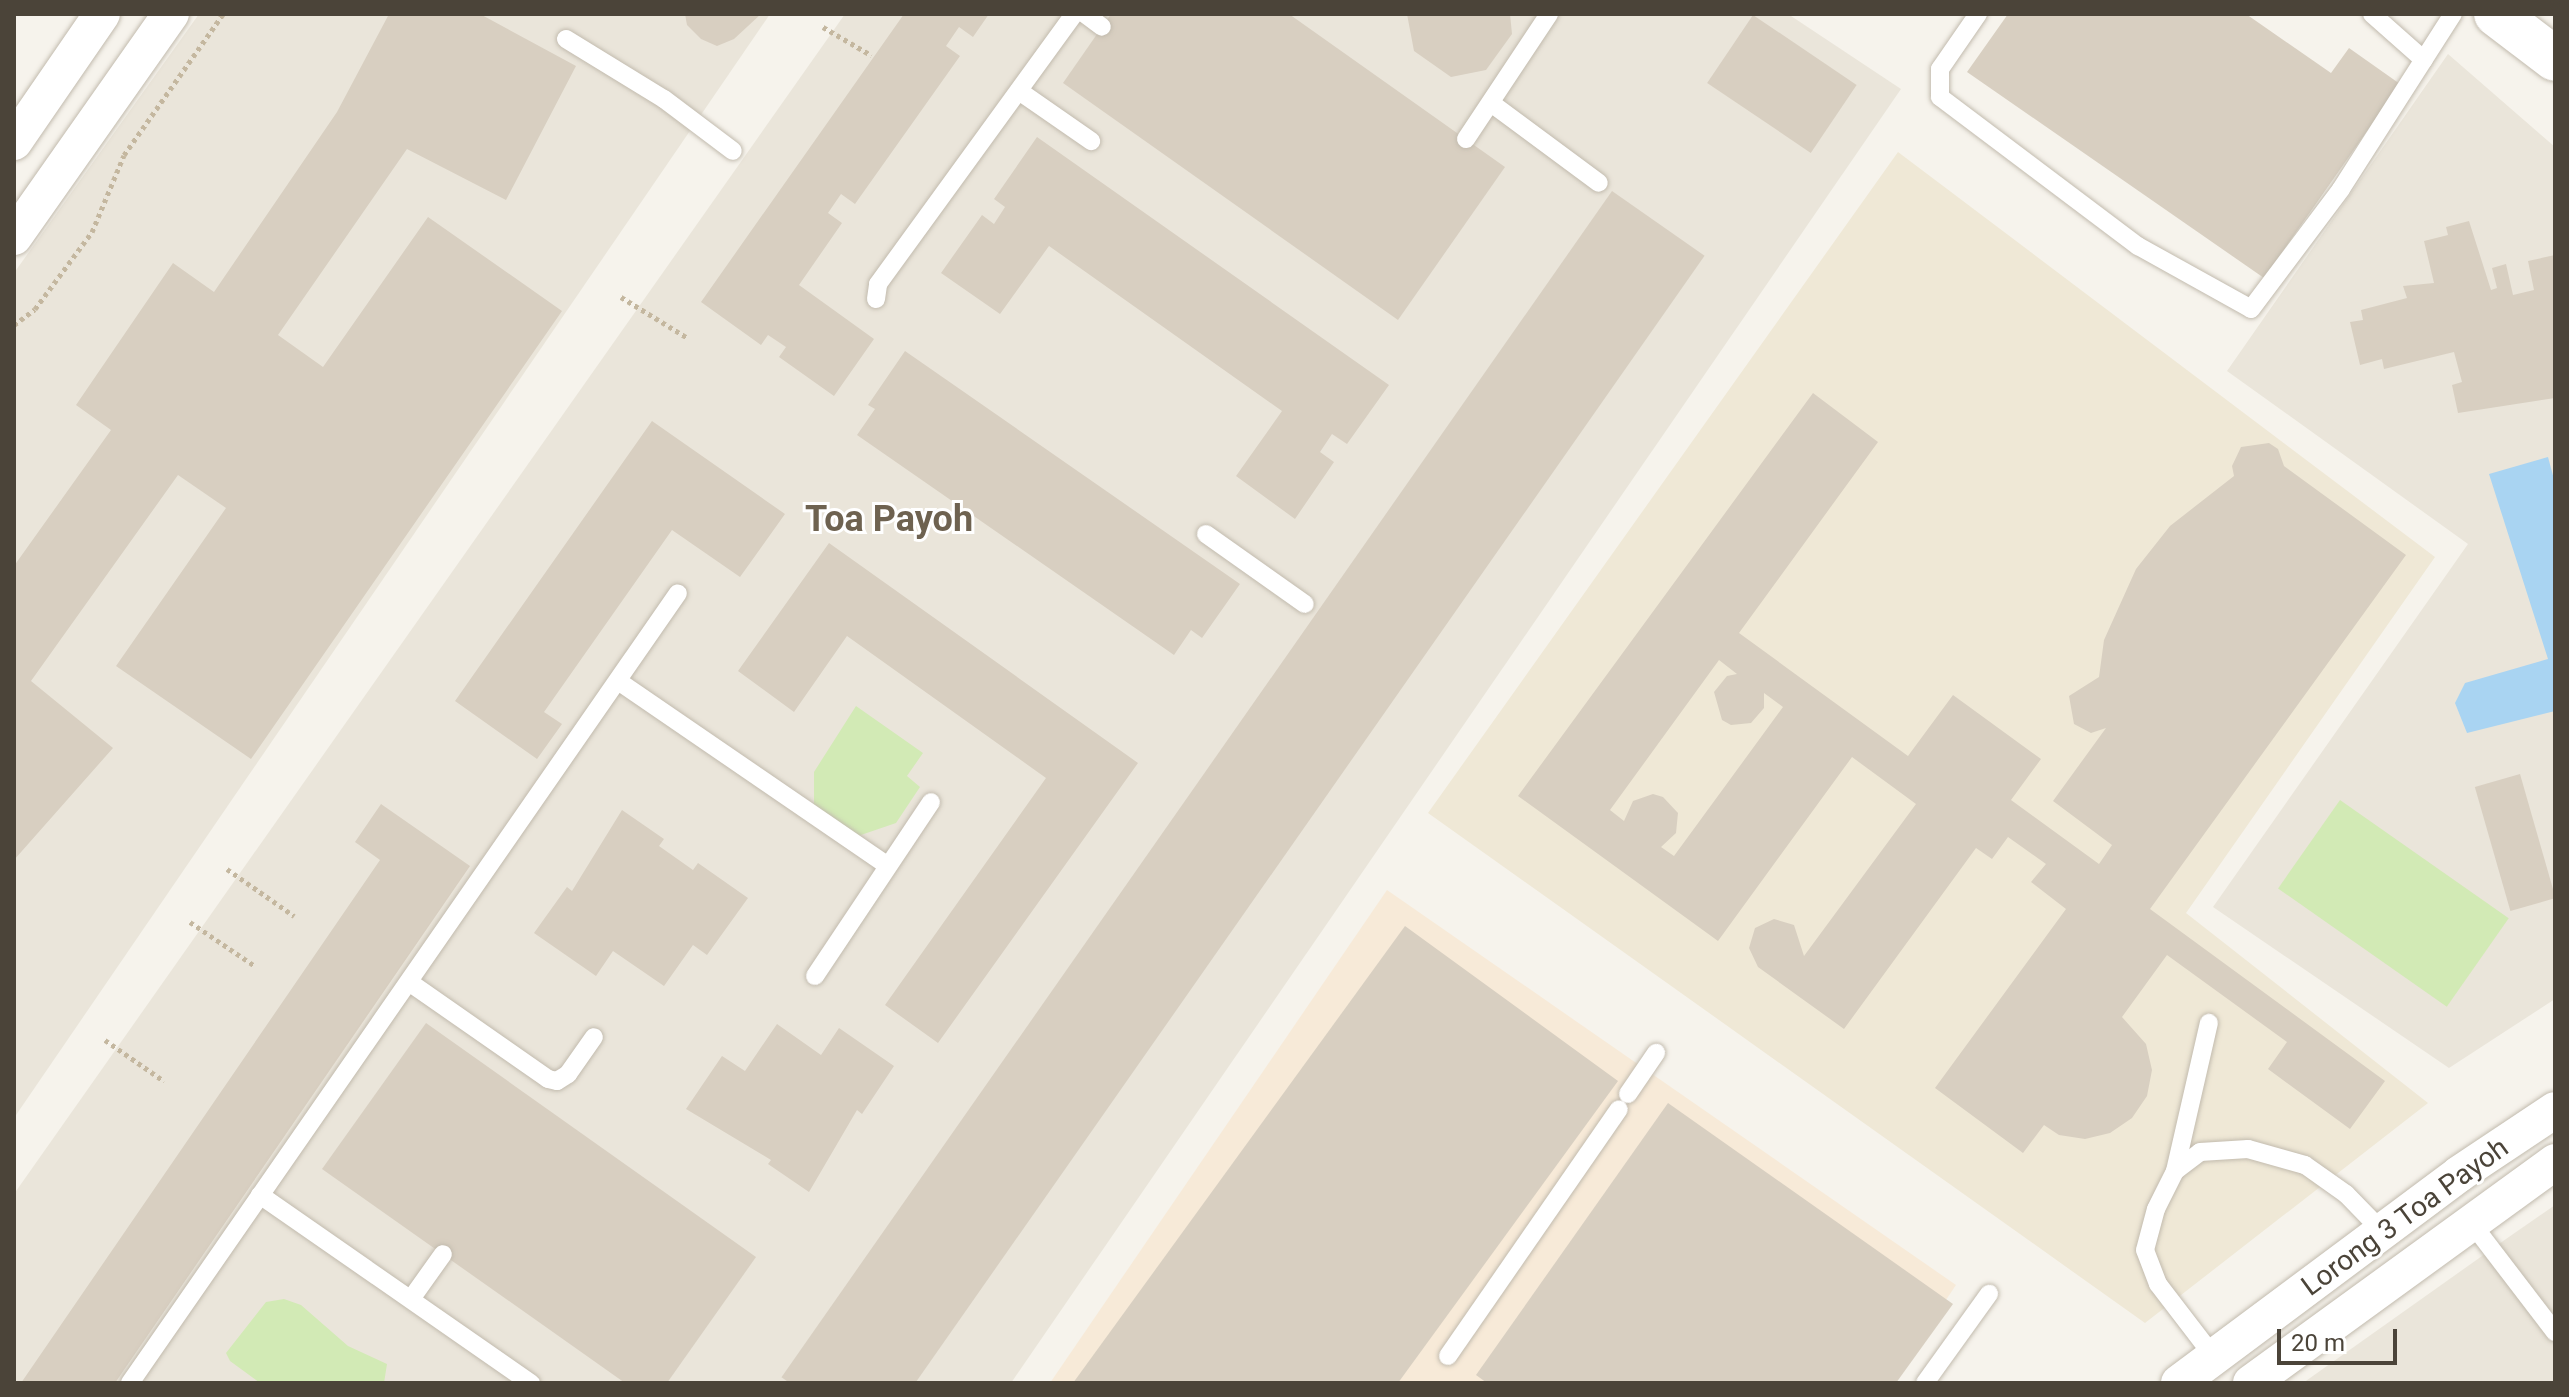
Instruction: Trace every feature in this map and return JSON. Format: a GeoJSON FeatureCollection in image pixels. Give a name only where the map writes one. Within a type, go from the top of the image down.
{"type":"FeatureCollection","features":[{"type":"Feature","properties":{"kind":"street"},"geometry":{"type":"LineString","coordinates":[[14,142],[102,14]]}},
{"type":"Feature","properties":{"kind":"street"},"geometry":{"type":"LineString","coordinates":[[14,237],[171,14]]}},
{"type":"Feature","properties":{"kind":"street"},"geometry":{"type":"LineString","coordinates":[[2496,14],[2555,59]]}},
{"type":"Feature","properties":{"kind":"street","name":"Lorong 3 Toa Payoh"},"geometry":{"type":"LineString","coordinates":[[2179,1383],[2382,1231],[2555,1110]]}},
{"type":"Feature","properties":{"kind":"street","name":"Lorong 3 Toa Payoh"},"geometry":{"type":"LineString","coordinates":[[2251,1383],[2555,1162]]}},
{"type":"Feature","properties":{"kind":"lane"},"geometry":{"type":"LineString","coordinates":[[876,299],[878,284],[1074,14]]}},
{"type":"Feature","properties":{"kind":"lane"},"geometry":{"type":"LineString","coordinates":[[1085,14],[1102,27]]}},
{"type":"Feature","properties":{"kind":"lane"},"geometry":{"type":"LineString","coordinates":[[1466,139],[1549,14]]}},
{"type":"Feature","properties":{"kind":"lane"},"geometry":{"type":"LineString","coordinates":[[1978,14],[1940,69],[1940,97],[2138,246],[2251,309],[2341,189],[2453,14]]}},
{"type":"Feature","properties":{"kind":"lane"},"geometry":{"type":"LineString","coordinates":[[2372,14],[2424,60]]}},
{"type":"Feature","properties":{"kind":"lane"},"geometry":{"type":"LineString","coordinates":[[566,39],[664,99],[733,151]]}},
{"type":"Feature","properties":{"kind":"lane"},"geometry":{"type":"LineString","coordinates":[[1019,91],[1091,141]]}},
{"type":"Feature","properties":{"kind":"lane"},"geometry":{"type":"LineString","coordinates":[[1491,103],[1599,183]]}},
{"type":"Feature","properties":{"kind":"lane"},"geometry":{"type":"LineString","coordinates":[[1206,534],[1305,604]]}},
{"type":"Feature","properties":{"kind":"lane"},"geometry":{"type":"LineString","coordinates":[[130,1383],[678,593]]}},
{"type":"Feature","properties":{"kind":"lane"},"geometry":{"type":"LineString","coordinates":[[618,681],[888,866]]}},
{"type":"Feature","properties":{"kind":"lane"},"geometry":{"type":"LineString","coordinates":[[815,976],[931,802]]}},
{"type":"Feature","properties":{"kind":"lane"},"geometry":{"type":"LineString","coordinates":[[409,982],[548,1079],[557,1081],[568,1074],[594,1037]]}},
{"type":"Feature","properties":{"kind":"lane"},"geometry":{"type":"LineString","coordinates":[[2209,1023],[2175,1171],[2156,1209],[2145,1250],[2158,1284],[2214,1357]]}},
{"type":"Feature","properties":{"kind":"lane"},"geometry":{"type":"LineString","coordinates":[[1448,1356],[1656,1053]]}},
{"type":"Feature","properties":{"kind":"lane"},"geometry":{"type":"LineString","coordinates":[[2175,1171],[2200,1152],[2248,1149],[2305,1165],[2346,1194],[2382,1231]]}},
{"type":"Feature","properties":{"kind":"lane"},"geometry":{"type":"LineString","coordinates":[[260,1195],[531,1383]]}},
{"type":"Feature","properties":{"kind":"lane"},"geometry":{"type":"LineString","coordinates":[[2470,1221],[2555,1332]]}},
{"type":"Feature","properties":{"kind":"lane"},"geometry":{"type":"LineString","coordinates":[[411,1299],[443,1254]]}},
{"type":"Feature","properties":{"kind":"lane"},"geometry":{"type":"LineString","coordinates":[[1925,1383],[1989,1294]]}},
{"type":"Feature","properties":{"kind":"path"},"geometry":{"type":"LineString","coordinates":[[14,325],[35,309],[92,232],[124,155],[223,14]]}},
{"type":"Feature","properties":{"kind":"path"},"geometry":{"type":"LineString","coordinates":[[823,27],[871,55]]}},
{"type":"Feature","properties":{"kind":"path"},"geometry":{"type":"LineString","coordinates":[[621,297],[688,338]]}},
{"type":"Feature","properties":{"kind":"path"},"geometry":{"type":"LineString","coordinates":[[227,869],[294,916]]}},
{"type":"Feature","properties":{"kind":"path"},"geometry":{"type":"LineString","coordinates":[[190,922],[255,966]]}},
{"type":"Feature","properties":{"kind":"path"},"geometry":{"type":"LineString","coordinates":[[105,1040],[164,1081]]}},
{"type":"Feature","properties":{"kind":"shaded area"},"geometry":{"type":"Polygon","coordinates":[[[199,14],[770,14],[14,1118],[14,273],[199,14]]]}},
{"type":"Feature","properties":{"kind":"shaded area"},"geometry":{"type":"Polygon","coordinates":[[[845,14],[1788,14],[1901,89],[1011,1383],[14,1383],[14,1194],[845,14]]]}},
{"type":"Feature","properties":{"kind":"shaded area"},"geometry":{"type":"Polygon","coordinates":[[[2448,54],[2555,147],[2555,999],[2449,1068],[2213,907],[2468,544],[2227,371],[2448,54]]]}},
{"type":"Feature","properties":{"kind":"shaded area"},"geometry":{"type":"Polygon","coordinates":[[[1898,152],[2435,557],[2186,913],[2428,1103],[2145,1323],[1428,813],[1898,152]]]}},
{"type":"Feature","properties":{"kind":"shaded area"},"geometry":{"type":"Polygon","coordinates":[[[1387,890],[1956,1285],[1890,1383],[1050,1383],[1387,890]]]}},
{"type":"Feature","properties":{"kind":"shaded area"},"geometry":{"type":"Polygon","coordinates":[[[2555,1205],[2555,1383],[2303,1383],[2506,1239],[2555,1205]]]}},
{"type":"Feature","properties":{"kind":"green space"},"geometry":{"type":"Polygon","coordinates":[[[856,706],[923,753],[907,776],[920,787],[896,823],[858,836],[814,805],[814,772],[856,706]]]}},
{"type":"Feature","properties":{"kind":"green space"},"geometry":{"type":"Polygon","coordinates":[[[2340,800],[2509,918],[2447,1007],[2278,888],[2340,800]]]}},
{"type":"Feature","properties":{"kind":"green space"},"geometry":{"type":"Polygon","coordinates":[[[284,1299],[301,1305],[348,1346],[387,1364],[384,1383],[260,1383],[230,1361],[226,1353],[266,1302],[284,1299]]]}},
{"type":"Feature","properties":{"kind":"water"},"geometry":{"type":"Polygon","coordinates":[[[2548,457],[2555,483],[2555,711],[2467,733],[2455,703],[2465,683],[2548,659],[2489,474],[2548,457]]]}},
{"type":"Feature","properties":{"kind":"building"},"geometry":{"type":"Polygon","coordinates":[[[389,14],[480,14],[576,66],[506,200],[407,149],[278,335],[323,367],[428,217],[562,311],[251,759],[116,666],[226,508],[178,475],[31,681],[113,748],[14,860],[14,566],[111,430],[76,405],[173,263],[214,292],[337,112],[389,14]]]}},
{"type":"Feature","properties":{"kind":"building"},"geometry":{"type":"Polygon","coordinates":[[[685,14],[761,14],[734,39],[717,46],[701,39],[687,25],[685,14]]]}},
{"type":"Feature","properties":{"kind":"building"},"geometry":{"type":"Polygon","coordinates":[[[904,14],[989,14],[973,37],[959,27],[946,46],[960,56],[855,204],[841,194],[828,213],[842,223],[799,285],[874,339],[834,396],[779,357],[786,347],[768,335],[761,345],[701,302],[904,14]]]}},
{"type":"Feature","properties":{"kind":"building"},"geometry":{"type":"Polygon","coordinates":[[[1111,14],[1289,14],[1505,167],[1398,320],[1063,83],[1111,14]]]}},
{"type":"Feature","properties":{"kind":"building"},"geometry":{"type":"Polygon","coordinates":[[[1407,14],[1510,14],[1512,34],[1486,70],[1451,77],[1414,51],[1407,14]]]}},
{"type":"Feature","properties":{"kind":"building"},"geometry":{"type":"Polygon","coordinates":[[[2008,14],[2246,14],[2331,73],[2349,48],[2400,84],[2264,278],[1967,72],[2008,14]]]}},
{"type":"Feature","properties":{"kind":"building"},"geometry":{"type":"Polygon","coordinates":[[[1753,15],[1857,85],[1811,153],[1707,83],[1753,15]]]}},
{"type":"Feature","properties":{"kind":"building"},"geometry":{"type":"Polygon","coordinates":[[[1037,137],[1389,385],[1347,444],[1332,434],[1320,452],[1334,462],[1295,519],[1236,476],[1282,411],[1049,246],[1000,314],[941,273],[982,215],[994,224],[1005,207],[994,199],[1037,137]]]}},
{"type":"Feature","properties":{"kind":"building"},"geometry":{"type":"Polygon","coordinates":[[[1612,191],[1705,256],[915,1383],[790,1383],[781,1377],[1612,191]]]}},
{"type":"Feature","properties":{"kind":"building"},"geometry":{"type":"Polygon","coordinates":[[[2469,221],[2491,290],[2497,288],[2492,268],[2506,264],[2513,295],[2534,290],[2528,261],[2555,255],[2555,398],[2458,413],[2452,385],[2462,382],[2454,352],[2384,369],[2382,359],[2360,365],[2350,322],[2363,320],[2361,310],[2407,298],[2403,286],[2434,283],[2424,241],[2448,235],[2446,227],[2469,221]]]}},
{"type":"Feature","properties":{"kind":"building"},"geometry":{"type":"Polygon","coordinates":[[[905,351],[1240,584],[1202,638],[1191,630],[1174,655],[857,435],[875,409],[868,405],[905,351]]]}},
{"type":"Feature","properties":{"kind":"building"},"geometry":{"type":"Polygon","coordinates":[[[1813,393],[1878,442],[1739,633],[1908,756],[1953,695],[2041,759],[2011,800],[2099,864],[2112,845],[2053,801],[2106,728],[2091,733],[2074,724],[2069,696],[2099,677],[2104,640],[2136,569],[2170,526],[2234,476],[2232,466],[2241,447],[2269,443],[2278,449],[2284,466],[2406,555],[2150,909],[2385,1081],[2350,1129],[2268,1069],[2287,1042],[2167,955],[2122,1017],[2146,1044],[2152,1070],[2147,1096],[2132,1118],[2110,1133],[2085,1139],[2059,1135],[2044,1125],[2023,1153],[1935,1088],[2066,909],[2031,882],[2046,864],[2008,837],[1992,859],[1976,848],[1844,1029],[1758,967],[1749,948],[1755,928],[1774,919],[1794,925],[1804,956],[1916,804],[1852,757],[1718,941],[1518,796],[1813,393]],[[1719,660],[1610,810],[1624,821],[1633,801],[1653,794],[1663,797],[1678,813],[1676,833],[1661,847],[1674,856],[1783,707],[1764,693],[1764,708],[1751,723],[1731,725],[1722,720],[1714,692],[1727,676],[1737,674],[1719,660]]]}},
{"type":"Feature","properties":{"kind":"building"},"geometry":{"type":"Polygon","coordinates":[[[652,421],[785,514],[740,577],[672,530],[544,712],[562,724],[537,759],[455,701],[652,421]]]}},
{"type":"Feature","properties":{"kind":"building"},"geometry":{"type":"Polygon","coordinates":[[[829,543],[1138,763],[938,1043],[885,1005],[1046,778],[847,636],[794,712],[738,671],[829,543]]]}},
{"type":"Feature","properties":{"kind":"building"},"geometry":{"type":"Polygon","coordinates":[[[2520,774],[2555,898],[2510,911],[2475,787],[2520,774]]]}},
{"type":"Feature","properties":{"kind":"building"},"geometry":{"type":"Polygon","coordinates":[[[381,804],[470,866],[115,1383],[21,1383],[380,860],[355,842],[381,804]]]}},
{"type":"Feature","properties":{"kind":"building"},"geometry":{"type":"Polygon","coordinates":[[[622,810],[664,839],[659,846],[693,870],[698,863],[748,898],[707,955],[693,945],[664,986],[613,951],[596,976],[534,933],[567,887],[572,891],[622,810]]]}},
{"type":"Feature","properties":{"kind":"building"},"geometry":{"type":"Polygon","coordinates":[[[1405,926],[1618,1081],[1398,1383],[1073,1383],[1405,926]]]}},
{"type":"Feature","properties":{"kind":"building"},"geometry":{"type":"Polygon","coordinates":[[[426,1023],[756,1257],[667,1383],[625,1383],[322,1169],[426,1023]]]}},
{"type":"Feature","properties":{"kind":"building"},"geometry":{"type":"Polygon","coordinates":[[[777,1024],[821,1055],[839,1028],[894,1066],[862,1114],[857,1110],[809,1192],[768,1164],[771,1160],[686,1109],[722,1056],[745,1071],[777,1024]]]}},
{"type":"Feature","properties":{"kind":"building"},"geometry":{"type":"Polygon","coordinates":[[[1668,1103],[1953,1304],[1896,1383],[1487,1383],[1476,1375],[1668,1103]]]}},
{"type":"Feature","properties":{"kind":"district","name":"Toa Payoh"},"geometry":{"type":"Point","coordinates":[889,520]}}]}
